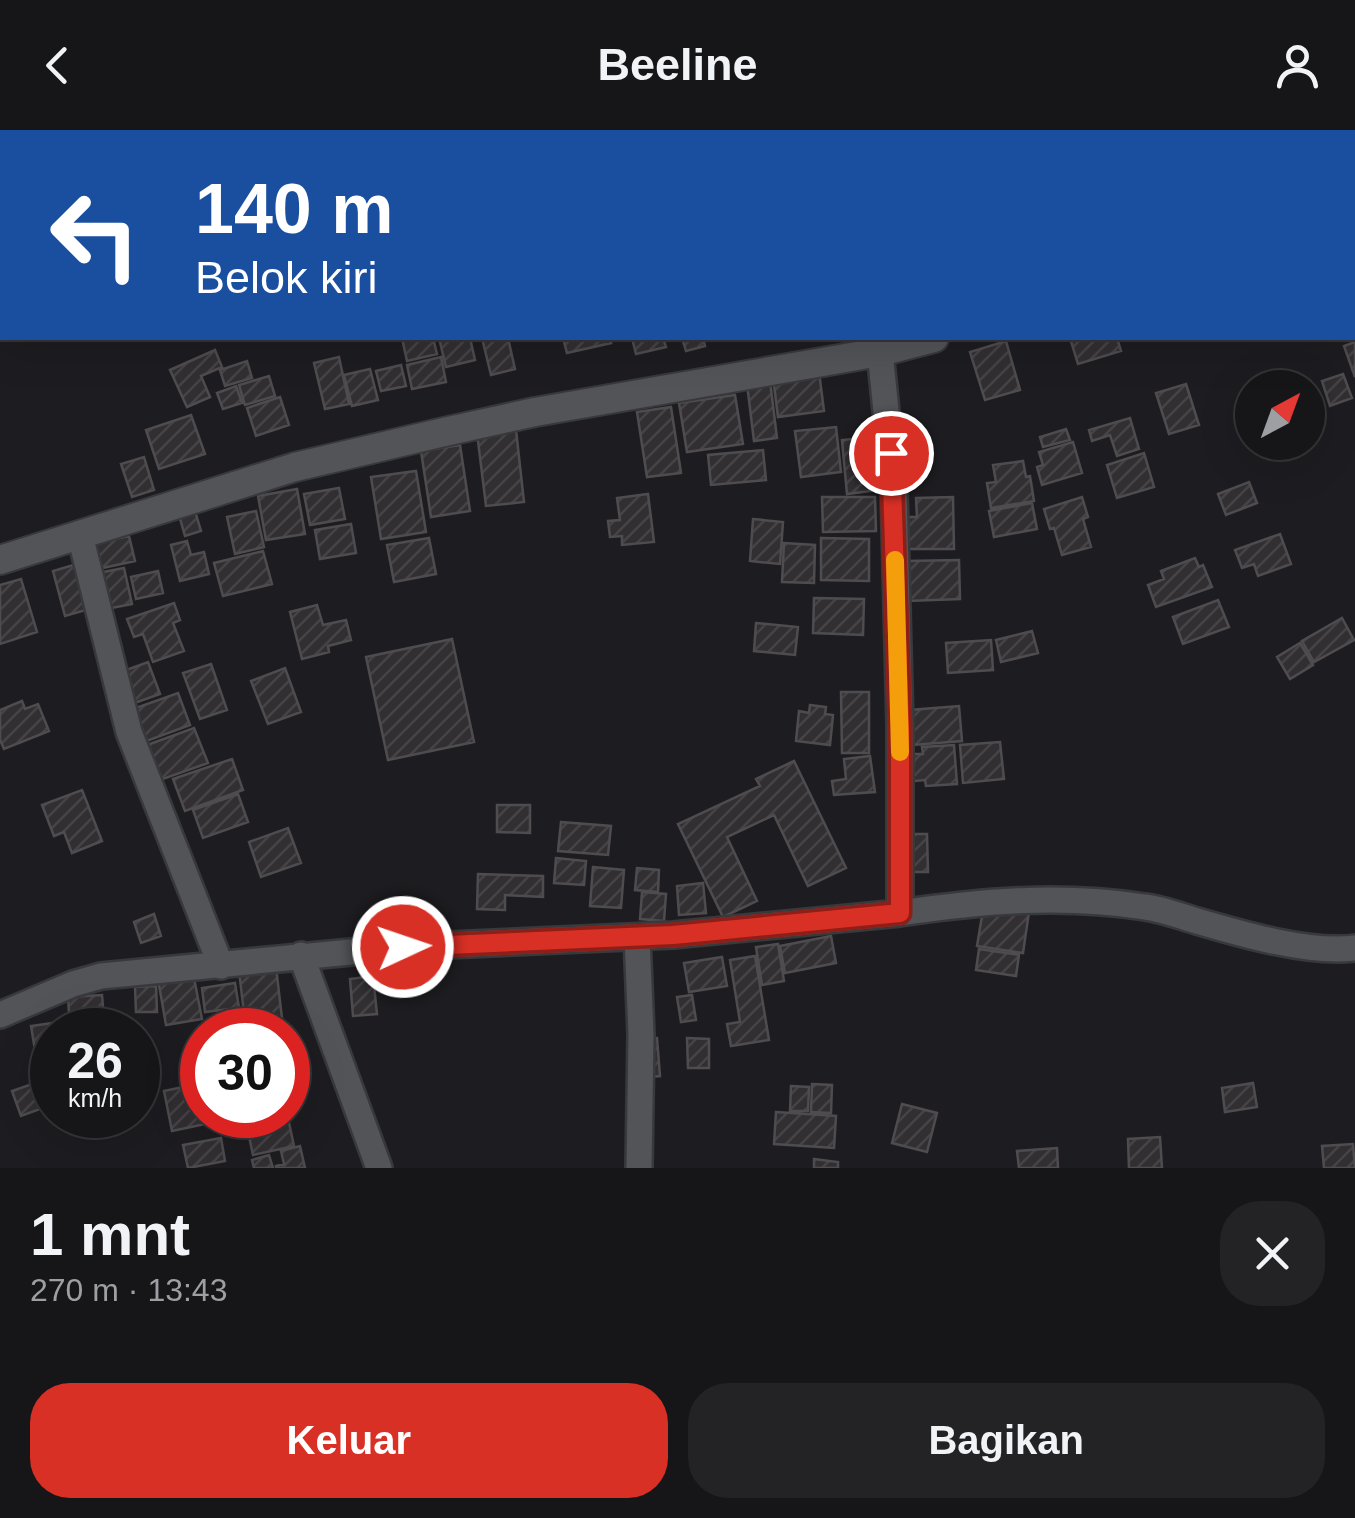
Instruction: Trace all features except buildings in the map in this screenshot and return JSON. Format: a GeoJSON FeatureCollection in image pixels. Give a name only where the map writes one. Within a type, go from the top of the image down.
{"type":"FeatureCollection","features":[{"type":"Feature","properties":{"kind":"street"},"geometry":{"type":"LineString","coordinates":[[0,560],[295,468],[444,432],[535,412],[880,352],[926,340]]}},
{"type":"Feature","properties":{"kind":"street"},"geometry":{"type":"LineString","coordinates":[[880,352],[894,489],[900,913]]}},
{"type":"Feature","properties":{"kind":"street"},"geometry":{"type":"LineString","coordinates":[[80,535],[129,732],[221,966]]}},
{"type":"Feature","properties":{"kind":"street"},"geometry":{"type":"LineString","coordinates":[[0,1015],[101,976],[403,947],[673,935],[1027,898],[1147,907],[1239,934],[1334,950],[1355,948]]}},
{"type":"Feature","properties":{"kind":"street"},"geometry":{"type":"LineString","coordinates":[[637,937],[641,1034],[639,1168]]}},
{"type":"Feature","properties":{"kind":"street"},"geometry":{"type":"LineString","coordinates":[[301,955],[379,1168]]}},
{"type":"Feature","properties":{"kind":"slow traffic"},"geometry":{"type":"LineString","coordinates":[[895,560],[900,752]]}},
{"type":"Feature","properties":{"kind":"route"},"geometry":{"type":"LineString","coordinates":[[403,947],[673,935],[900,913],[900,727],[891,453]]}}]}
